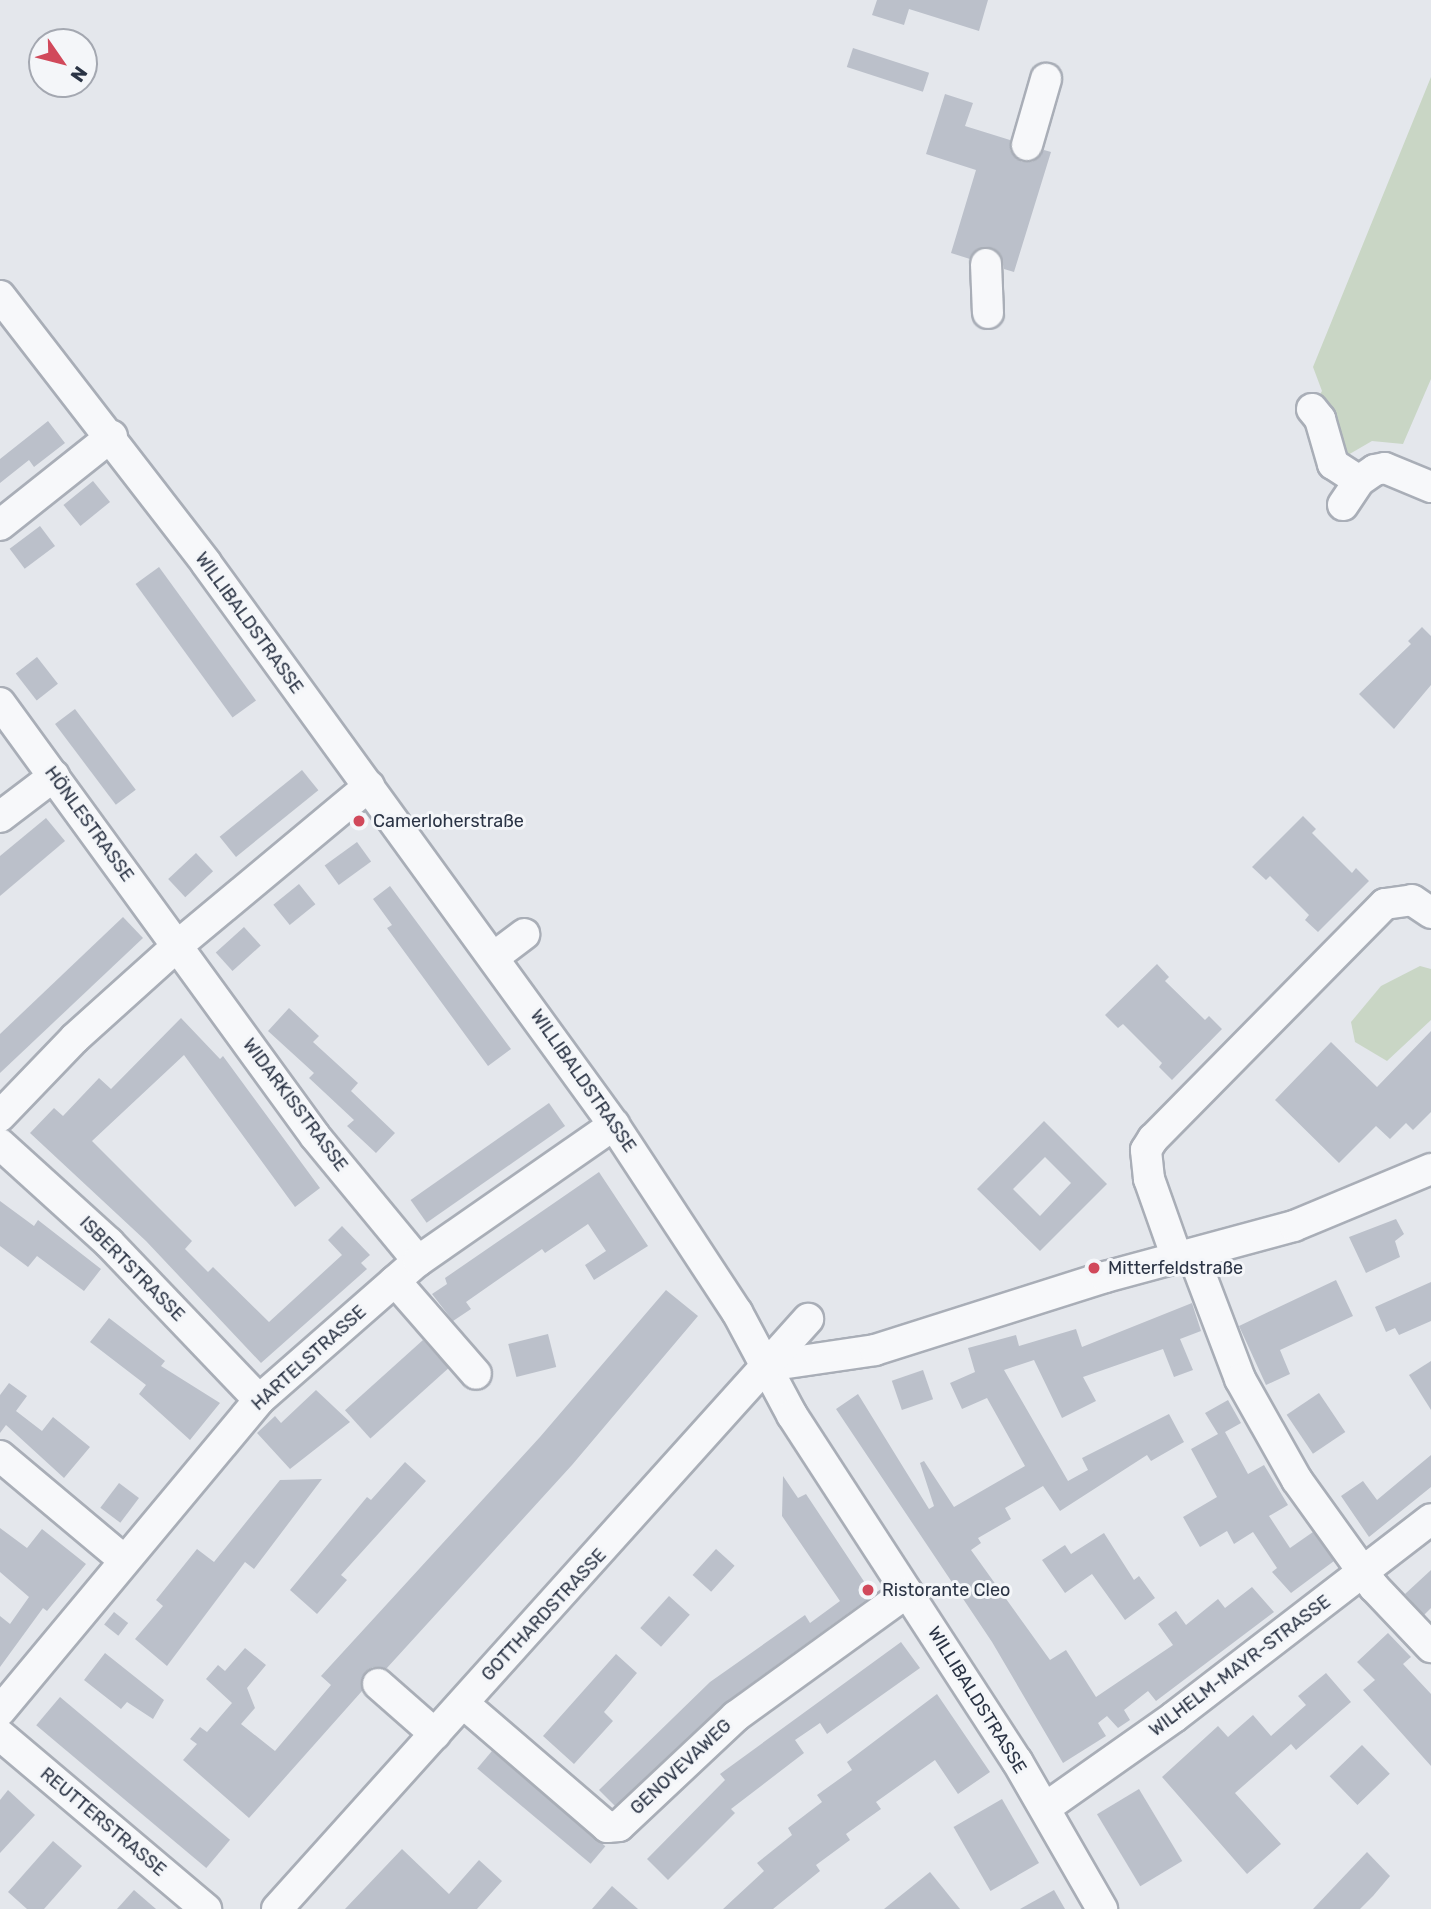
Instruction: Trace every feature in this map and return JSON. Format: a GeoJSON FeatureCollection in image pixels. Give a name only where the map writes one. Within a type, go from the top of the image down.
{"type":"FeatureCollection","features":[{"type":"Feature","properties":{"kind":"street"},"geometry":{"type":"LineString","coordinates":[[1027,145],[1046,79]]}},
{"type":"Feature","properties":{"kind":"street"},"geometry":{"type":"LineString","coordinates":[[986,264],[988,313]]}},
{"type":"Feature","properties":{"kind":"street","name":"WILLIBALDSTRASSE"},"geometry":{"type":"LineString","coordinates":[[0,296],[112,436],[614,1125],[737,1312],[792,1415],[1045,1808],[1102,1909]]}},
{"type":"Feature","properties":{"kind":"street"},"geometry":{"type":"LineString","coordinates":[[1312,409],[1320,419],[1334,464],[1351,493],[1385,468],[1431,487]]}},
{"type":"Feature","properties":{"kind":"street"},"geometry":{"type":"LineString","coordinates":[[0,525],[112,436]]}},
{"type":"Feature","properties":{"kind":"street","name":"HÖNLESTRASSE"},"geometry":{"type":"LineString","coordinates":[[0,703],[177,946]]}},
{"type":"Feature","properties":{"kind":"street"},"geometry":{"type":"LineString","coordinates":[[0,817],[54,776]]}},
{"type":"Feature","properties":{"kind":"street"},"geometry":{"type":"LineString","coordinates":[[0,1116],[75,1038],[177,946],[369,786]]}},
{"type":"Feature","properties":{"kind":"street"},"geometry":{"type":"LineString","coordinates":[[1431,913],[1412,900],[1385,904],[1153,1139],[1146,1150],[1149,1179],[1240,1379],[1297,1480],[1363,1572],[1431,1647]]}},
{"type":"Feature","properties":{"kind":"street"},"geometry":{"type":"LineString","coordinates":[[494,957],[524,934]]}},
{"type":"Feature","properties":{"kind":"street","name":"WIDARKISSTRASSE"},"geometry":{"type":"LineString","coordinates":[[177,946],[315,1136],[418,1261]]}},
{"type":"Feature","properties":{"kind":"street","name":"HARTELSTRASSE"},"geometry":{"type":"LineString","coordinates":[[0,1711],[259,1400],[418,1261],[614,1125]]}},
{"type":"Feature","properties":{"kind":"street","name":"ISBERTSTRASSE"},"geometry":{"type":"LineString","coordinates":[[0,1144],[109,1242],[259,1400]]}},
{"type":"Feature","properties":{"kind":"street"},"geometry":{"type":"LineString","coordinates":[[767,1366],[875,1350],[1345,1208],[1431,1169]]}},
{"type":"Feature","properties":{"kind":"street"},"geometry":{"type":"LineString","coordinates":[[395,1281],[475,1374]]}},
{"type":"Feature","properties":{"kind":"street","name":"GOTTHARDSTRASSE"},"geometry":{"type":"LineString","coordinates":[[277,1909],[808,1319]]}},
{"type":"Feature","properties":{"kind":"street"},"geometry":{"type":"LineString","coordinates":[[0,1456],[124,1560]]}},
{"type":"Feature","properties":{"kind":"street","name":"WILHELM-MAYR-STRASSE"},"geometry":{"type":"LineString","coordinates":[[1045,1808],[1174,1717],[1431,1519]]}},
{"type":"Feature","properties":{"kind":"street","name":"GENOVEVAWEG"},"geometry":{"type":"LineString","coordinates":[[463,1703],[607,1827],[618,1826],[736,1716],[907,1592]]}},
{"type":"Feature","properties":{"kind":"street"},"geometry":{"type":"LineString","coordinates":[[378,1684],[435,1734]]}},
{"type":"Feature","properties":{"kind":"street","name":"REUTTERSTRASSE"},"geometry":{"type":"LineString","coordinates":[[0,1735],[206,1909]]}},
{"type":"Feature","properties":{"kind":"green space"},"geometry":{"type":"Polygon","coordinates":[[[1431,77],[1431,379],[1403,444],[1372,441],[1341,459],[1315,403],[1322,391],[1313,367],[1431,77]]]}},
{"type":"Feature","properties":{"kind":"green space"},"geometry":{"type":"Polygon","coordinates":[[[1420,966],[1431,969],[1431,1020],[1387,1061],[1355,1042],[1351,1022],[1381,986],[1420,966]]]}},
{"type":"Feature","properties":{"kind":"building"},"geometry":{"type":"Polygon","coordinates":[[[877,0],[988,0],[979,31],[909,9],[904,25],[872,15],[877,0]]]}},
{"type":"Feature","properties":{"kind":"building"},"geometry":{"type":"Polygon","coordinates":[[[853,48],[929,73],[923,92],[847,67],[853,48]]]}},
{"type":"Feature","properties":{"kind":"building"},"geometry":{"type":"Polygon","coordinates":[[[945,94],[973,103],[965,126],[1010,140],[1010,150],[1022,162],[1032,162],[1044,150],[1051,152],[1014,272],[1004,269],[1001,255],[993,248],[977,249],[970,259],[951,253],[976,170],[926,154],[945,94]]]}},
{"type":"Feature","properties":{"kind":"building"},"geometry":{"type":"Polygon","coordinates":[[[48,421],[65,443],[34,467],[29,460],[0,483],[0,459],[48,421]]]}},
{"type":"Feature","properties":{"kind":"building"},"geometry":{"type":"Polygon","coordinates":[[[93,481],[110,502],[80,526],[63,505],[93,481]]]}},
{"type":"Feature","properties":{"kind":"building"},"geometry":{"type":"Polygon","coordinates":[[[40,526],[55,546],[25,569],[10,549],[40,526]]]}},
{"type":"Feature","properties":{"kind":"building"},"geometry":{"type":"Polygon","coordinates":[[[159,567],[256,700],[233,718],[136,584],[159,567]]]}},
{"type":"Feature","properties":{"kind":"building"},"geometry":{"type":"Polygon","coordinates":[[[1422,627],[1431,636],[1431,685],[1394,729],[1359,694],[1411,644],[1408,641],[1422,627]]]}},
{"type":"Feature","properties":{"kind":"building"},"geometry":{"type":"Polygon","coordinates":[[[37,657],[58,684],[37,700],[16,674],[37,657]]]}},
{"type":"Feature","properties":{"kind":"building"},"geometry":{"type":"Polygon","coordinates":[[[75,709],[136,790],[116,805],[55,724],[75,709]]]}},
{"type":"Feature","properties":{"kind":"building"},"geometry":{"type":"Polygon","coordinates":[[[302,770],[318,790],[236,857],[220,837],[302,770]]]}},
{"type":"Feature","properties":{"kind":"building"},"geometry":{"type":"Polygon","coordinates":[[[1303,816],[1316,829],[1312,833],[1352,873],[1356,868],[1369,881],[1318,932],[1305,920],[1309,915],[1270,876],[1266,880],[1252,867],[1303,816]]]}},
{"type":"Feature","properties":{"kind":"building"},"geometry":{"type":"Polygon","coordinates":[[[46,818],[65,841],[0,896],[0,856],[46,818]]]}},
{"type":"Feature","properties":{"kind":"building"},"geometry":{"type":"Polygon","coordinates":[[[357,842],[371,861],[339,885],[325,866],[357,842]]]}},
{"type":"Feature","properties":{"kind":"building"},"geometry":{"type":"Polygon","coordinates":[[[196,853],[213,871],[185,897],[168,879],[196,853]]]}},
{"type":"Feature","properties":{"kind":"building"},"geometry":{"type":"Polygon","coordinates":[[[299,884],[315,904],[290,925],[273,905],[299,884]]]}},
{"type":"Feature","properties":{"kind":"building"},"geometry":{"type":"Polygon","coordinates":[[[390,886],[511,1049],[488,1066],[387,928],[392,925],[373,899],[390,886]]]}},
{"type":"Feature","properties":{"kind":"building"},"geometry":{"type":"Polygon","coordinates":[[[123,917],[143,938],[0,1073],[0,1034],[123,917]]]}},
{"type":"Feature","properties":{"kind":"building"},"geometry":{"type":"Polygon","coordinates":[[[244,927],[261,946],[232,971],[216,952],[244,927]]]}},
{"type":"Feature","properties":{"kind":"building"},"geometry":{"type":"Polygon","coordinates":[[[1157,964],[1169,977],[1165,981],[1205,1020],[1209,1016],[1222,1029],[1172,1080],[1159,1067],[1162,1063],[1123,1024],[1118,1028],[1105,1015],[1157,964]]]}},
{"type":"Feature","properties":{"kind":"building"},"geometry":{"type":"Polygon","coordinates":[[[289,1008],[319,1036],[313,1042],[358,1083],[351,1091],[395,1133],[376,1153],[347,1126],[354,1120],[309,1078],[314,1073],[268,1031],[289,1008]]]}},
{"type":"Feature","properties":{"kind":"building"},"geometry":{"type":"Polygon","coordinates":[[[181,1018],[220,1059],[223,1056],[320,1188],[295,1207],[184,1055],[92,1141],[192,1241],[185,1249],[208,1272],[213,1267],[269,1322],[342,1255],[328,1240],[342,1226],[370,1255],[361,1263],[367,1269],[261,1363],[146,1241],[30,1133],[54,1108],[63,1116],[99,1078],[111,1089],[181,1018]]]}},
{"type":"Feature","properties":{"kind":"building"},"geometry":{"type":"Polygon","coordinates":[[[1431,1031],[1431,1112],[1413,1130],[1406,1123],[1390,1139],[1376,1126],[1339,1163],[1275,1100],[1331,1042],[1377,1087],[1431,1031]]]}},
{"type":"Feature","properties":{"kind":"building"},"geometry":{"type":"Polygon","coordinates":[[[549,1103],[565,1126],[427,1223],[411,1200],[549,1103]]]}},
{"type":"Feature","properties":{"kind":"building"},"geometry":{"type":"Polygon","coordinates":[[[1044,1121],[1107,1184],[1040,1251],[977,1189],[1044,1121]],[[1045,1157],[1013,1189],[1040,1216],[1071,1183],[1045,1157]]]}},
{"type":"Feature","properties":{"kind":"building"},"geometry":{"type":"Polygon","coordinates":[[[599,1172],[648,1246],[594,1280],[585,1265],[606,1251],[588,1224],[545,1253],[542,1249],[466,1302],[471,1309],[453,1321],[432,1294],[447,1284],[445,1278],[599,1172]]]}},
{"type":"Feature","properties":{"kind":"building"},"geometry":{"type":"Polygon","coordinates":[[[0,1201],[34,1226],[38,1220],[101,1269],[84,1291],[37,1256],[28,1267],[0,1246],[0,1201]]]}},
{"type":"Feature","properties":{"kind":"building"},"geometry":{"type":"Polygon","coordinates":[[[1396,1219],[1404,1234],[1395,1241],[1400,1257],[1366,1273],[1349,1237],[1396,1219]]]}},
{"type":"Feature","properties":{"kind":"building"},"geometry":{"type":"Polygon","coordinates":[[[1336,1280],[1353,1316],[1280,1350],[1290,1374],[1266,1385],[1239,1326],[1336,1280]]]}},
{"type":"Feature","properties":{"kind":"building"},"geometry":{"type":"Polygon","coordinates":[[[1431,1282],[1431,1321],[1399,1335],[1395,1328],[1386,1332],[1375,1307],[1431,1282]]]}},
{"type":"Feature","properties":{"kind":"building"},"geometry":{"type":"Polygon","coordinates":[[[666,1290],[698,1316],[572,1465],[386,1669],[373,1667],[365,1672],[362,1691],[249,1818],[183,1760],[197,1744],[190,1739],[200,1727],[207,1732],[232,1703],[206,1679],[218,1665],[225,1671],[245,1648],[266,1665],[247,1688],[255,1708],[241,1724],[275,1751],[331,1685],[321,1676],[540,1437],[666,1290]]]}},
{"type":"Feature","properties":{"kind":"building"},"geometry":{"type":"Polygon","coordinates":[[[1192,1303],[1201,1331],[1180,1339],[1193,1370],[1174,1377],[1163,1349],[1083,1377],[1096,1401],[1062,1418],[1034,1360],[1004,1370],[1068,1481],[1088,1470],[1082,1458],[1169,1414],[1184,1442],[1151,1461],[1147,1455],[1060,1511],[1043,1486],[1005,1508],[1011,1519],[978,1538],[981,1543],[971,1550],[1050,1660],[1066,1650],[1096,1697],[1173,1645],[1158,1624],[1176,1611],[1186,1625],[1218,1599],[1225,1608],[1252,1587],[1274,1612],[1156,1701],[1148,1691],[1124,1710],[1130,1720],[1118,1728],[1107,1716],[1098,1723],[1106,1736],[1063,1763],[992,1642],[836,1409],[858,1394],[929,1509],[934,1506],[920,1463],[924,1461],[954,1507],[1025,1466],[987,1398],[962,1409],[950,1383],[975,1372],[968,1348],[1016,1335],[1019,1346],[1076,1329],[1082,1347],[1192,1303]]]}},
{"type":"Feature","properties":{"kind":"building"},"geometry":{"type":"Polygon","coordinates":[[[109,1318],[165,1361],[161,1366],[220,1403],[190,1440],[139,1394],[146,1385],[90,1342],[109,1318]]]}},
{"type":"Feature","properties":{"kind":"building"},"geometry":{"type":"Polygon","coordinates":[[[548,1334],[556,1367],[516,1377],[508,1344],[548,1334]]]}},
{"type":"Feature","properties":{"kind":"building"},"geometry":{"type":"Polygon","coordinates":[[[423,1340],[448,1368],[370,1438],[345,1410],[423,1340]]]}},
{"type":"Feature","properties":{"kind":"building"},"geometry":{"type":"Polygon","coordinates":[[[1431,1361],[1431,1410],[1409,1375],[1431,1361]]]}},
{"type":"Feature","properties":{"kind":"building"},"geometry":{"type":"Polygon","coordinates":[[[923,1370],[933,1399],[902,1410],[892,1381],[923,1370]]]}},
{"type":"Feature","properties":{"kind":"building"},"geometry":{"type":"Polygon","coordinates":[[[9,1383],[27,1396],[16,1411],[42,1431],[53,1417],[90,1447],[64,1478],[6,1425],[0,1433],[0,1395],[9,1383]]]}},
{"type":"Feature","properties":{"kind":"building"},"geometry":{"type":"Polygon","coordinates":[[[316,1390],[350,1422],[290,1469],[257,1433],[275,1416],[281,1423],[316,1390]]]}},
{"type":"Feature","properties":{"kind":"building"},"geometry":{"type":"Polygon","coordinates":[[[1319,1393],[1345,1432],[1313,1454],[1287,1415],[1319,1393]]]}},
{"type":"Feature","properties":{"kind":"building"},"geometry":{"type":"Polygon","coordinates":[[[1228,1400],[1241,1423],[1225,1432],[1248,1474],[1264,1465],[1288,1505],[1269,1516],[1290,1548],[1313,1532],[1334,1561],[1291,1593],[1272,1572],[1277,1568],[1253,1532],[1234,1544],[1227,1531],[1200,1547],[1183,1517],[1217,1497],[1191,1449],[1218,1434],[1205,1413],[1228,1400]]]}},
{"type":"Feature","properties":{"kind":"building"},"geometry":{"type":"Polygon","coordinates":[[[1431,1455],[1431,1487],[1369,1537],[1341,1496],[1363,1481],[1377,1500],[1431,1455]]]}},
{"type":"Feature","properties":{"kind":"building"},"geometry":{"type":"Polygon","coordinates":[[[405,1462],[426,1481],[341,1575],[347,1580],[317,1614],[290,1590],[367,1497],[371,1500],[405,1462]]]}},
{"type":"Feature","properties":{"kind":"building"},"geometry":{"type":"Polygon","coordinates":[[[783,1476],[798,1498],[806,1494],[873,1595],[726,1702],[615,1806],[599,1790],[710,1682],[805,1615],[810,1623],[840,1601],[782,1516],[783,1476]]]}},
{"type":"Feature","properties":{"kind":"building"},"geometry":{"type":"Polygon","coordinates":[[[322,1479],[254,1569],[245,1562],[167,1666],[135,1639],[163,1606],[156,1600],[197,1549],[214,1562],[280,1480],[322,1479]]]}},
{"type":"Feature","properties":{"kind":"building"},"geometry":{"type":"Polygon","coordinates":[[[119,1483],[139,1498],[120,1523],[100,1508],[119,1483]]]}},
{"type":"Feature","properties":{"kind":"building"},"geometry":{"type":"Polygon","coordinates":[[[0,1528],[27,1548],[42,1529],[86,1564],[47,1611],[43,1608],[0,1667],[0,1616],[10,1624],[29,1597],[0,1572],[0,1528]]]}},
{"type":"Feature","properties":{"kind":"building"},"geometry":{"type":"Polygon","coordinates":[[[1104,1533],[1134,1580],[1139,1576],[1155,1598],[1125,1620],[1092,1574],[1065,1593],[1042,1560],[1065,1545],[1071,1554],[1104,1533]]]}},
{"type":"Feature","properties":{"kind":"building"},"geometry":{"type":"Polygon","coordinates":[[[716,1549],[735,1566],[711,1592],[693,1575],[716,1549]]]}},
{"type":"Feature","properties":{"kind":"building"},"geometry":{"type":"Polygon","coordinates":[[[1431,1570],[1431,1608],[1424,1615],[1405,1594],[1431,1570]]]}},
{"type":"Feature","properties":{"kind":"building"},"geometry":{"type":"Polygon","coordinates":[[[669,1596],[690,1615],[661,1647],[640,1628],[669,1596]]]}},
{"type":"Feature","properties":{"kind":"building"},"geometry":{"type":"Polygon","coordinates":[[[114,1612],[128,1623],[118,1636],[104,1625],[114,1612]]]}},
{"type":"Feature","properties":{"kind":"building"},"geometry":{"type":"Polygon","coordinates":[[[1388,1633],[1411,1657],[1403,1664],[1431,1694],[1431,1766],[1363,1690],[1375,1680],[1357,1662],[1388,1633]]]}},
{"type":"Feature","properties":{"kind":"building"},"geometry":{"type":"Polygon","coordinates":[[[901,1642],[920,1668],[827,1734],[820,1723],[795,1740],[804,1753],[731,1809],[735,1813],[668,1880],[647,1859],[725,1780],[720,1774],[901,1642]]]}},
{"type":"Feature","properties":{"kind":"building"},"geometry":{"type":"Polygon","coordinates":[[[105,1653],[164,1700],[153,1719],[127,1702],[121,1709],[84,1680],[105,1653]]]}},
{"type":"Feature","properties":{"kind":"building"},"geometry":{"type":"Polygon","coordinates":[[[616,1654],[637,1673],[604,1712],[613,1721],[574,1764],[543,1736],[616,1654]]]}},
{"type":"Feature","properties":{"kind":"building"},"geometry":{"type":"Polygon","coordinates":[[[1326,1673],[1351,1702],[1296,1750],[1291,1744],[1235,1793],[1281,1844],[1247,1874],[1162,1777],[1218,1726],[1228,1737],[1253,1715],[1271,1736],[1306,1705],[1298,1696],[1326,1673]]]}},
{"type":"Feature","properties":{"kind":"building"},"geometry":{"type":"Polygon","coordinates":[[[937,1694],[990,1772],[958,1794],[935,1760],[876,1802],[881,1809],[846,1834],[850,1840],[816,1865],[820,1871],[773,1909],[723,1909],[764,1871],[757,1863],[792,1835],[788,1828],[822,1802],[817,1795],[852,1770],[847,1762],[937,1694]]]}},
{"type":"Feature","properties":{"kind":"building"},"geometry":{"type":"Polygon","coordinates":[[[60,1697],[230,1840],[206,1868],[36,1725],[60,1697]]]}},
{"type":"Feature","properties":{"kind":"building"},"geometry":{"type":"Polygon","coordinates":[[[1362,1745],[1390,1774],[1357,1805],[1330,1776],[1362,1745]]]}},
{"type":"Feature","properties":{"kind":"building"},"geometry":{"type":"Polygon","coordinates":[[[492,1751],[605,1846],[591,1864],[477,1769],[492,1751]]]}},
{"type":"Feature","properties":{"kind":"building"},"geometry":{"type":"Polygon","coordinates":[[[1139,1789],[1182,1861],[1140,1886],[1097,1814],[1139,1789]]]}},
{"type":"Feature","properties":{"kind":"building"},"geometry":{"type":"Polygon","coordinates":[[[8,1790],[35,1815],[0,1853],[0,1800],[8,1790]]]}},
{"type":"Feature","properties":{"kind":"building"},"geometry":{"type":"Polygon","coordinates":[[[1002,1799],[1039,1863],[991,1891],[954,1827],[1002,1799]]]}},
{"type":"Feature","properties":{"kind":"building"},"geometry":{"type":"Polygon","coordinates":[[[53,1841],[82,1866],[44,1909],[27,1909],[8,1892],[53,1841]]]}},
{"type":"Feature","properties":{"kind":"building"},"geometry":{"type":"Polygon","coordinates":[[[402,1849],[449,1894],[479,1860],[502,1881],[477,1909],[345,1909],[402,1849]]]}},
{"type":"Feature","properties":{"kind":"building"},"geometry":{"type":"Polygon","coordinates":[[[1367,1852],[1390,1876],[1373,1896],[1360,1909],[1313,1909],[1367,1852]]]}},
{"type":"Feature","properties":{"kind":"building"},"geometry":{"type":"Polygon","coordinates":[[[930,1872],[960,1909],[884,1909],[930,1872]]]}},
{"type":"Feature","properties":{"kind":"building"},"geometry":{"type":"Polygon","coordinates":[[[612,1886],[638,1909],[592,1909],[612,1886]]]}},
{"type":"Feature","properties":{"kind":"building"},"geometry":{"type":"Polygon","coordinates":[[[134,1890],[156,1909],[117,1909],[134,1890]]]}},
{"type":"Feature","properties":{"kind":"building"},"geometry":{"type":"Polygon","coordinates":[[[1054,1890],[1065,1909],[1020,1909],[1054,1890]]]}},
{"type":"Feature","properties":{"kind":"place","name":"Camerloherstraße"},"geometry":{"type":"Point","coordinates":[359,821]}},
{"type":"Feature","properties":{"kind":"place","name":"Mitterfeldstraße"},"geometry":{"type":"Point","coordinates":[1094,1268]}},
{"type":"Feature","properties":{"kind":"place","name":"Ristorante Cleo"},"geometry":{"type":"Point","coordinates":[868,1590]}}]}
